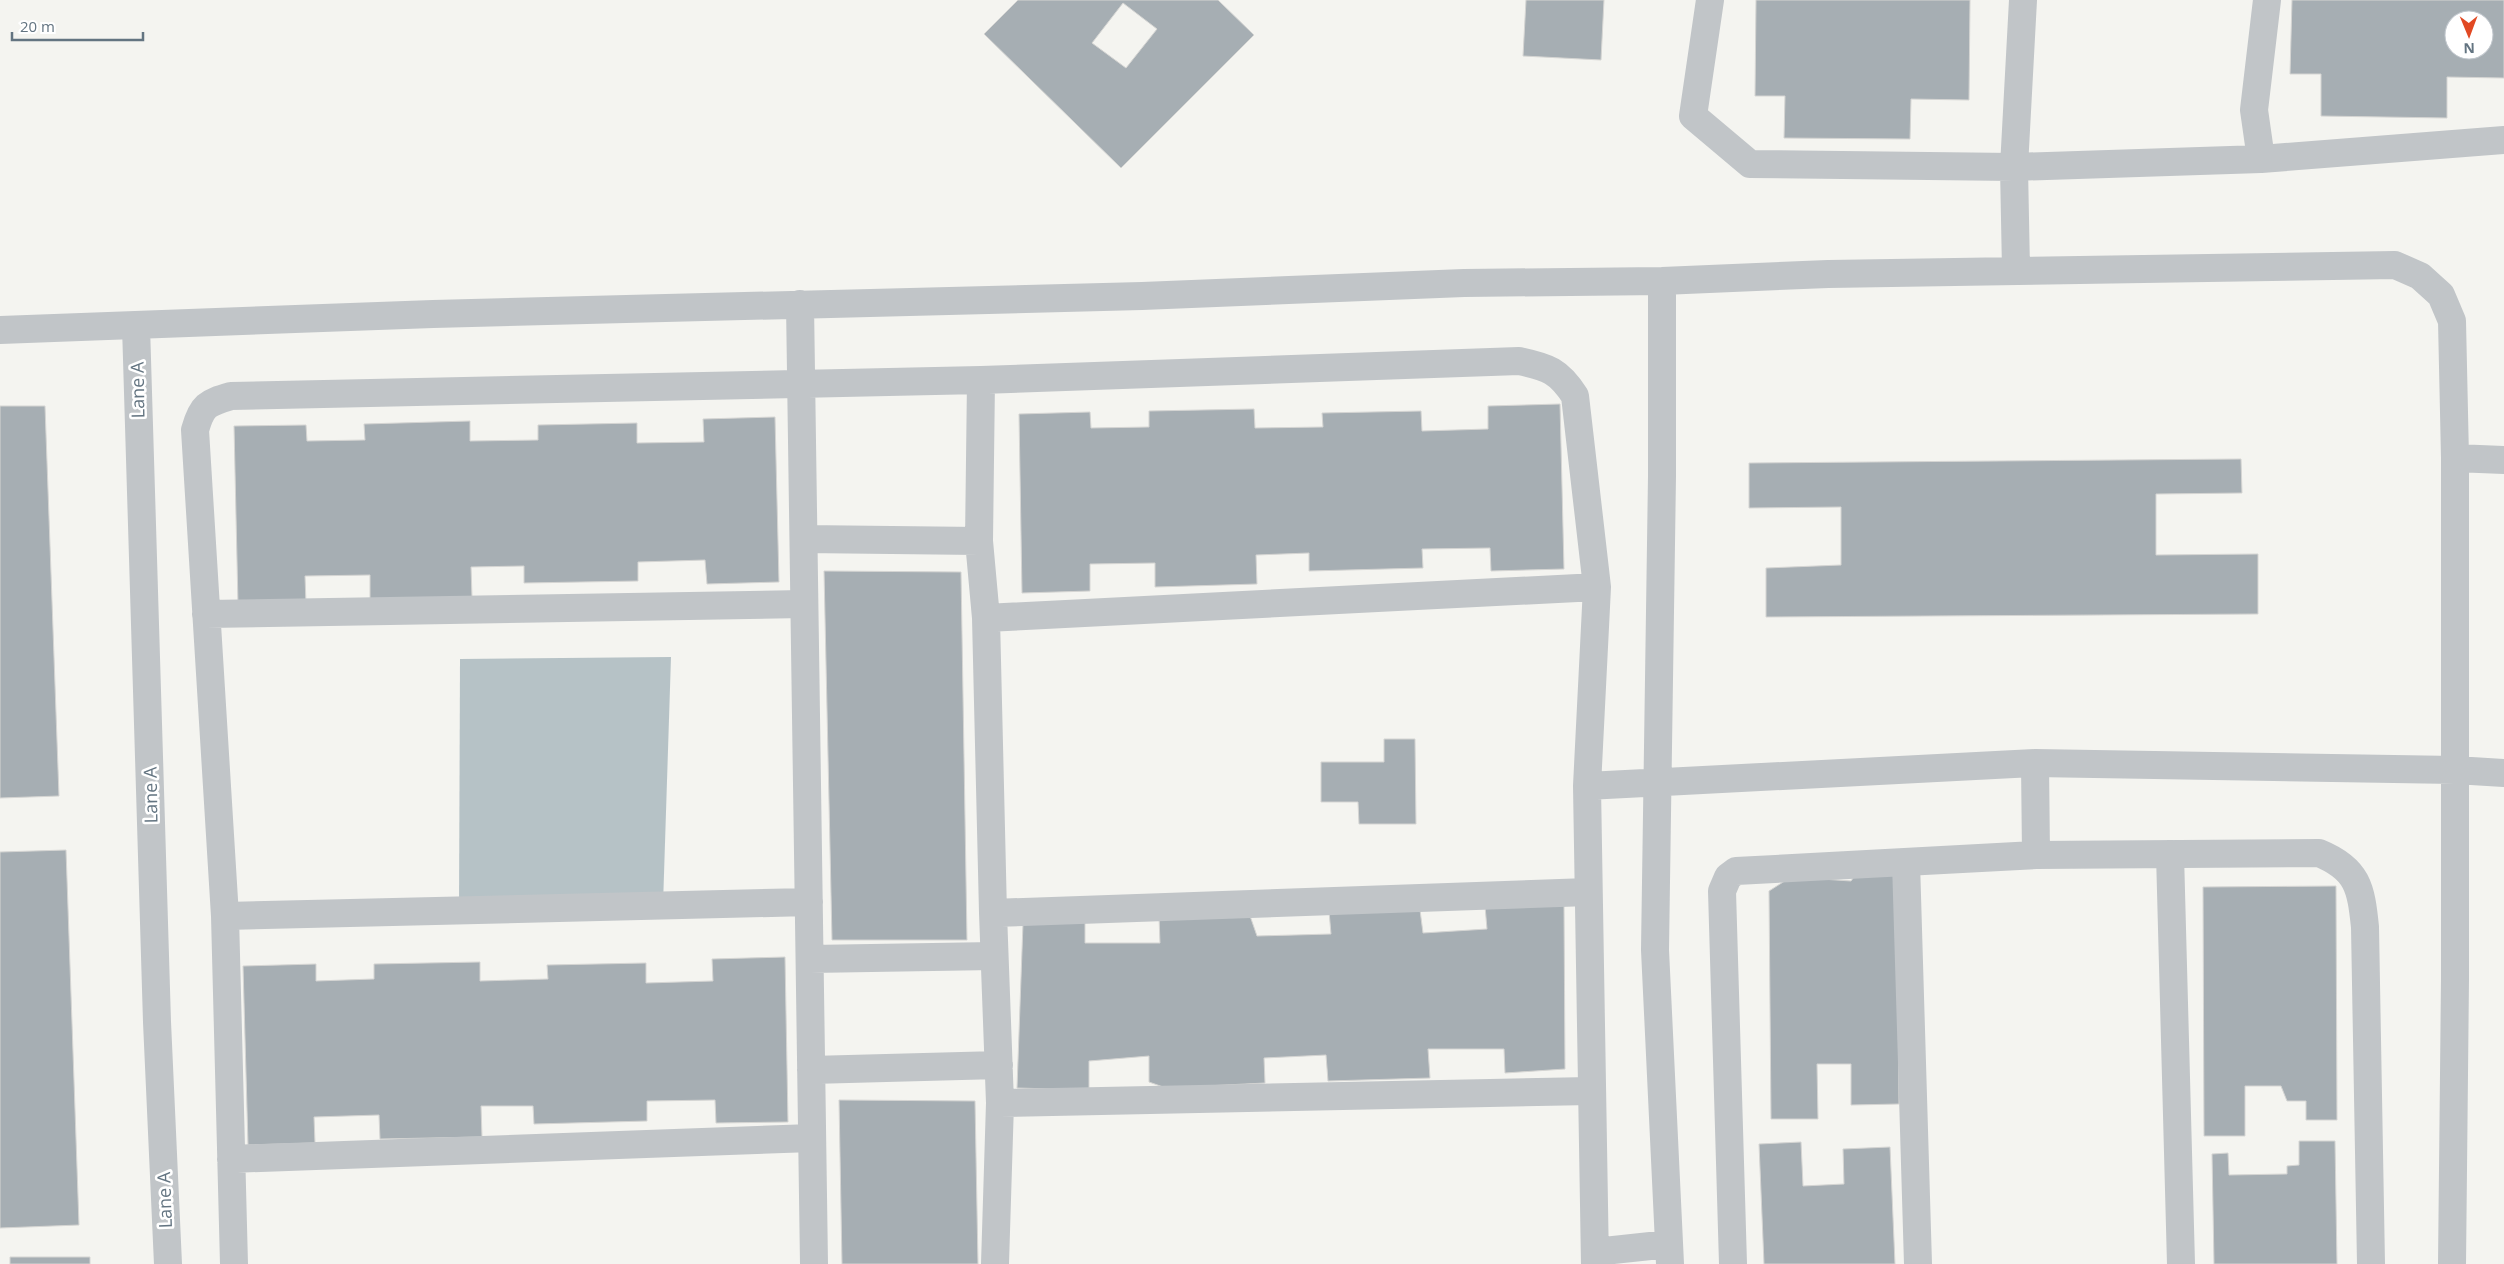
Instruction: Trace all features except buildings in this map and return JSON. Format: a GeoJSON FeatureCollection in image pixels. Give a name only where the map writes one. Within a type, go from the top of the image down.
{"type":"FeatureCollection","features":[{"type":"Feature","properties":{"kind":"street"},"geometry":{"type":"LineString","coordinates":[[1710,0],[1693,116],[1750,164],[2014,167],[2261,160],[2504,140]]}},
{"type":"Feature","properties":{"kind":"street"},"geometry":{"type":"LineString","coordinates":[[2016,270],[2014,167],[2023,0]]}},
{"type":"Feature","properties":{"kind":"street"},"geometry":{"type":"LineString","coordinates":[[2261,160],[2254,110],[2267,0]]}},
{"type":"Feature","properties":{"kind":"street"},"geometry":{"type":"LineString","coordinates":[[0,330],[433,314],[1142,296],[1464,283],[1662,281],[1828,274],[2016,270],[2395,265],[2420,276],[2442,295],[2452,321],[2455,458],[2452,1264]]}},
{"type":"Feature","properties":{"kind":"street"},"geometry":{"type":"LineString","coordinates":[[234,1264],[225,916],[194,430],[200,414],[209,402],[231,396],[981,380],[1519,361],[1545,366],[1563,378],[1575,396],[1597,587],[1587,786],[1595,1258],[1669,1254],[1656,950],[1656,782],[1662,476],[1662,281]]}},
{"type":"Feature","properties":{"kind":"street"},"geometry":{"type":"LineString","coordinates":[[800,304],[814,1264]]}},
{"type":"Feature","properties":{"kind":"street","name":"Lane A"},"geometry":{"type":"LineString","coordinates":[[136,326],[157,1022],[168,1264]]}},
{"type":"Feature","properties":{"kind":"street"},"geometry":{"type":"LineString","coordinates":[[981,380],[979,540],[986,618],[994,956],[1000,1103],[995,1264]]}},
{"type":"Feature","properties":{"kind":"street"},"geometry":{"type":"LineString","coordinates":[[2455,458],[2504,460]]}},
{"type":"Feature","properties":{"kind":"street"},"geometry":{"type":"LineString","coordinates":[[804,539],[979,540]]}},
{"type":"Feature","properties":{"kind":"street"},"geometry":{"type":"LineString","coordinates":[[986,618],[1597,587]]}},
{"type":"Feature","properties":{"kind":"street"},"geometry":{"type":"LineString","coordinates":[[206,614],[804,604]]}},
{"type":"Feature","properties":{"kind":"street"},"geometry":{"type":"LineString","coordinates":[[2035,763],[2036,855]]}},
{"type":"Feature","properties":{"kind":"street"},"geometry":{"type":"LineString","coordinates":[[1587,786],[2035,763],[2455,770],[2504,773]]}},
{"type":"Feature","properties":{"kind":"street"},"geometry":{"type":"LineString","coordinates":[[1733,1264],[1722,891],[1728,878],[1736,872],[2036,855],[2319,853],[2339,861],[2353,876],[2362,900],[2365,927],[2371,1264]]}},
{"type":"Feature","properties":{"kind":"street"},"geometry":{"type":"LineString","coordinates":[[2170,854],[2181,1264]]}},
{"type":"Feature","properties":{"kind":"street"},"geometry":{"type":"LineString","coordinates":[[1906,862],[1918,1264]]}},
{"type":"Feature","properties":{"kind":"street"},"geometry":{"type":"LineString","coordinates":[[993,914],[1588,892]]}},
{"type":"Feature","properties":{"kind":"street"},"geometry":{"type":"LineString","coordinates":[[225,916],[809,902]]}},
{"type":"Feature","properties":{"kind":"street"},"geometry":{"type":"LineString","coordinates":[[810,959],[994,956]]}},
{"type":"Feature","properties":{"kind":"street"},"geometry":{"type":"LineString","coordinates":[[811,1070],[999,1065]]}},
{"type":"Feature","properties":{"kind":"street"},"geometry":{"type":"LineString","coordinates":[[1000,1103],[1591,1091]]}},
{"type":"Feature","properties":{"kind":"street"},"geometry":{"type":"LineString","coordinates":[[232,1159],[812,1138]]}},
{"type":"Feature","properties":{"kind":"shaded area"},"geometry":{"type":"Polygon","coordinates":[[[671,657],[663,905],[459,910],[460,659],[671,657]]]}}]}
